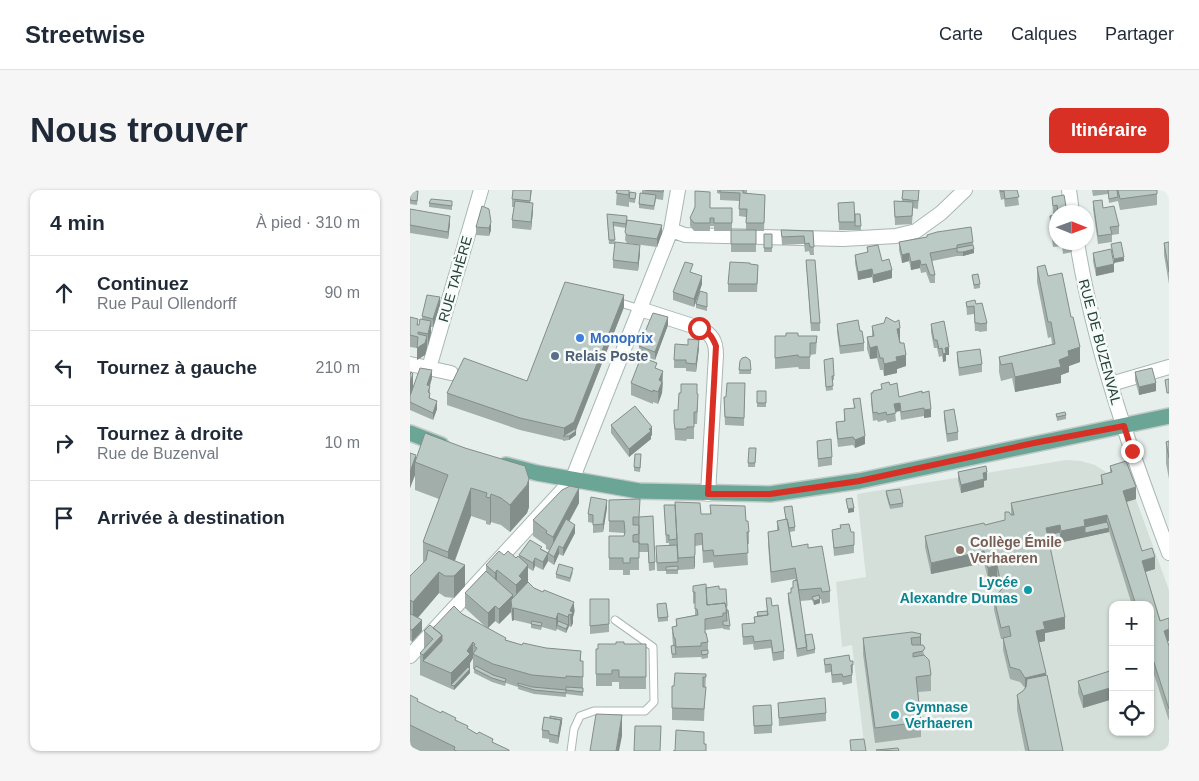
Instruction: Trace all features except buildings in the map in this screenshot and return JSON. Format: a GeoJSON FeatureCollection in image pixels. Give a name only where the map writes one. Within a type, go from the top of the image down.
{"type":"FeatureCollection","features":[{"type":"Feature","properties":{"kind":"main road"},"geometry":{"type":"LineString","coordinates":[[491,461],[537,473],[639,491],[770,494],[859,481],[1169,416]]}},
{"type":"Feature","properties":{"kind":"main road"},"geometry":{"type":"LineString","coordinates":[[410,432],[455,450]]}},
{"type":"Feature","properties":{"kind":"street","name":"RUE TAHÈRE"},"geometry":{"type":"LineString","coordinates":[[429,368],[481,190]]}},
{"type":"Feature","properties":{"kind":"street"},"geometry":{"type":"LineString","coordinates":[[410,656],[572,480],[671,230],[678,190]]}},
{"type":"Feature","properties":{"kind":"street"},"geometry":{"type":"LineString","coordinates":[[671,230],[685,235],[843,239],[896,236],[916,231],[941,213],[965,190]]}},
{"type":"Feature","properties":{"kind":"street"},"geometry":{"type":"LineString","coordinates":[[1069,190],[1071,205]]}},
{"type":"Feature","properties":{"kind":"street","name":"RUE DE BUZENVAL"},"geometry":{"type":"LineString","coordinates":[[1078,250],[1083,281],[1111,384],[1133,456],[1169,553]]}},
{"type":"Feature","properties":{"kind":"street"},"geometry":{"type":"LineString","coordinates":[[640,309],[708,332],[716,346],[708,494]]}},
{"type":"Feature","properties":{"kind":"street"},"geometry":{"type":"LineString","coordinates":[[410,364],[451,373]]}},
{"type":"Feature","properties":{"kind":"street"},"geometry":{"type":"LineString","coordinates":[[1111,384],[1169,366]]}},
{"type":"Feature","properties":{"kind":"lane"},"geometry":{"type":"LineString","coordinates":[[624,304],[640,309]]}},
{"type":"Feature","properties":{"kind":"lane"},"geometry":{"type":"LineString","coordinates":[[572,751],[574,729],[580,716],[594,711],[645,711],[654,702],[653,647],[614,620]]}},
{"type":"Feature","properties":{"kind":"shaded area"},"geometry":{"type":"Polygon","coordinates":[[[1066,460],[1081,461],[1095,465],[1110,477],[1126,472],[1169,590],[1169,751],[865,751],[852,645],[842,647],[836,582],[866,577],[857,494],[1066,460]]]}},
{"type":"Feature","properties":{"kind":"place","name":"Monoprix"},"geometry":{"type":"Point","coordinates":[580,338]}},
{"type":"Feature","properties":{"kind":"place","name":"Relais Poste"},"geometry":{"type":"Point","coordinates":[555,356]}},
{"type":"Feature","properties":{"kind":"place","name":"Collège Émile Verhaeren"},"geometry":{"type":"Point","coordinates":[960,550]}},
{"type":"Feature","properties":{"kind":"place","name":"Lycée Alexandre Dumas"},"geometry":{"type":"Point","coordinates":[1028,590]}},
{"type":"Feature","properties":{"kind":"place","name":"Gymnase Verhaeren"},"geometry":{"type":"Point","coordinates":[895,715]}},
{"type":"Feature","properties":{"kind":"route"},"geometry":{"type":"LineString","coordinates":[[699,328],[708,332],[716,346],[708,494],[770,494],[859,481],[1034,443],[1124,426],[1132,451]]}}]}
